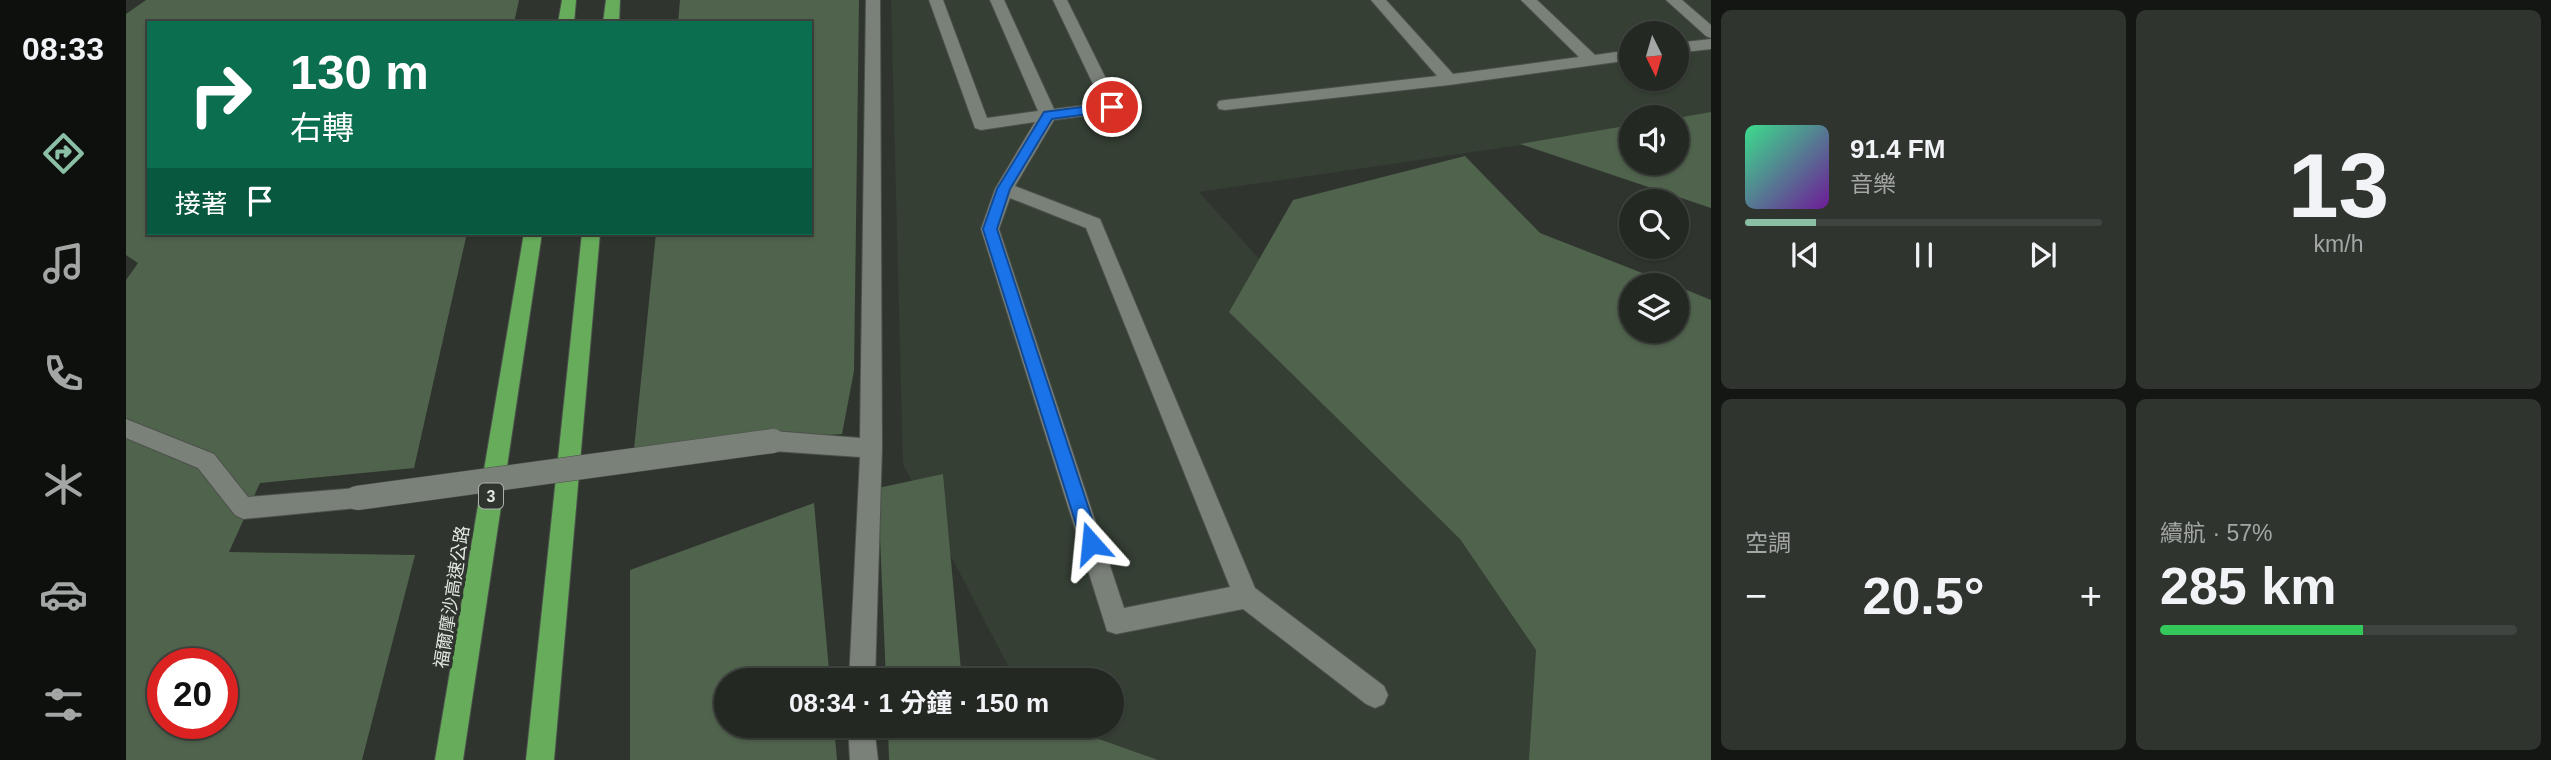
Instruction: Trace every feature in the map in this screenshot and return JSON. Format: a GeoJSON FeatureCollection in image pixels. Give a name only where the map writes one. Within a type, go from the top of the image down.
{"type":"FeatureCollection","features":[{"type":"Feature","properties":{"kind":"highway"},"geometry":{"type":"LineString","coordinates":[[566,21],[569,0]]}},
{"type":"Feature","properties":{"kind":"highway"},"geometry":{"type":"LineString","coordinates":[[611,21],[613,0]]}},
{"type":"Feature","properties":{"kind":"highway","name":"福爾摩沙高速公路"},"geometry":{"type":"LineString","coordinates":[[449,760],[533,235]]}},
{"type":"Feature","properties":{"kind":"highway"},"geometry":{"type":"LineString","coordinates":[[540,760],[591,235]]}},
{"type":"Feature","properties":{"kind":"street"},"geometry":{"type":"LineString","coordinates":[[863,668],[871,448],[873,0]]}},
{"type":"Feature","properties":{"kind":"street"},"geometry":{"type":"LineString","coordinates":[[936,0],[981,124],[1112,107],[1060,0]]}},
{"type":"Feature","properties":{"kind":"street"},"geometry":{"type":"LineString","coordinates":[[997,0],[1048,115]]}},
{"type":"Feature","properties":{"kind":"street"},"geometry":{"type":"LineString","coordinates":[[1378,0],[1449,80]]}},
{"type":"Feature","properties":{"kind":"street"},"geometry":{"type":"LineString","coordinates":[[1528,0],[1591,60]]}},
{"type":"Feature","properties":{"kind":"street"},"geometry":{"type":"LineString","coordinates":[[1673,0],[1711,33]]}},
{"type":"Feature","properties":{"kind":"street"},"geometry":{"type":"LineString","coordinates":[[1689,47],[1711,44]]}},
{"type":"Feature","properties":{"kind":"street"},"geometry":{"type":"LineString","coordinates":[[1225,105],[1449,80],[1619,56]]}},
{"type":"Feature","properties":{"kind":"street"},"geometry":{"type":"LineString","coordinates":[[1048,115],[1004,189],[990,229],[1116,622],[1246,596]]}},
{"type":"Feature","properties":{"kind":"street"},"geometry":{"type":"LineString","coordinates":[[1004,189],[1093,224],[1246,596],[1375,695]]}},
{"type":"Feature","properties":{"kind":"street"},"geometry":{"type":"LineString","coordinates":[[126,428],[206,461],[243,508],[357,498],[773,441],[871,448]]}},
{"type":"Feature","properties":{"kind":"street"},"geometry":{"type":"LineString","coordinates":[[862,738],[864,760]]}},
{"type":"Feature","properties":{"kind":"shaded area"},"geometry":{"type":"Polygon","coordinates":[[[891,0],[1711,0],[1711,117],[1689,120],[1689,105],[1619,105],[1619,131],[1199,192],[1596,633],[1559,760],[1057,760],[1045,738],[1124,738],[1124,668],[1009,668],[903,464],[891,0]]]}},
{"type":"Feature","properties":{"kind":"green space"},"geometry":{"type":"Polygon","coordinates":[[[146,0],[519,0],[514,21],[147,21],[147,235],[467,235],[414,468],[260,483],[229,552],[415,555],[362,760],[126,760],[126,280],[138,263],[126,255],[126,14],[146,0]]]}},
{"type":"Feature","properties":{"kind":"green space"},"geometry":{"type":"Polygon","coordinates":[[[680,0],[859,0],[854,371],[842,434],[634,449],[656,235],[812,235],[812,21],[678,21],[680,0]]]}},
{"type":"Feature","properties":{"kind":"green space"},"geometry":{"type":"Polygon","coordinates":[[[1711,112],[1711,208],[1689,201],[1689,189],[1654,189],[1520,144],[1619,127],[1619,175],[1689,175],[1689,116],[1711,112]]]}},
{"type":"Feature","properties":{"kind":"green space"},"geometry":{"type":"Polygon","coordinates":[[[1465,156],[1540,233],[1642,273],[1619,273],[1619,343],[1689,343],[1689,291],[1711,300],[1711,760],[1529,760],[1536,650],[1460,539],[1229,312],[1293,200],[1465,156]]]}},
{"type":"Feature","properties":{"kind":"green space"},"geometry":{"type":"Polygon","coordinates":[[[943,474],[961,668],[885,668],[878,488],[943,474]]]}},
{"type":"Feature","properties":{"kind":"green space"},"geometry":{"type":"Polygon","coordinates":[[[814,503],[829,668],[714,668],[714,738],[835,738],[837,760],[630,760],[630,570],[814,503]]]}},
{"type":"Feature","properties":{"kind":"green space"},"geometry":{"type":"Polygon","coordinates":[[[888,738],[1096,738],[1158,760],[889,760],[888,738]]]}},
{"type":"Feature","properties":{"kind":"route"},"geometry":{"type":"LineString","coordinates":[[1091,543],[990,229],[1004,189],[1048,115],[1112,107]]}}]}
